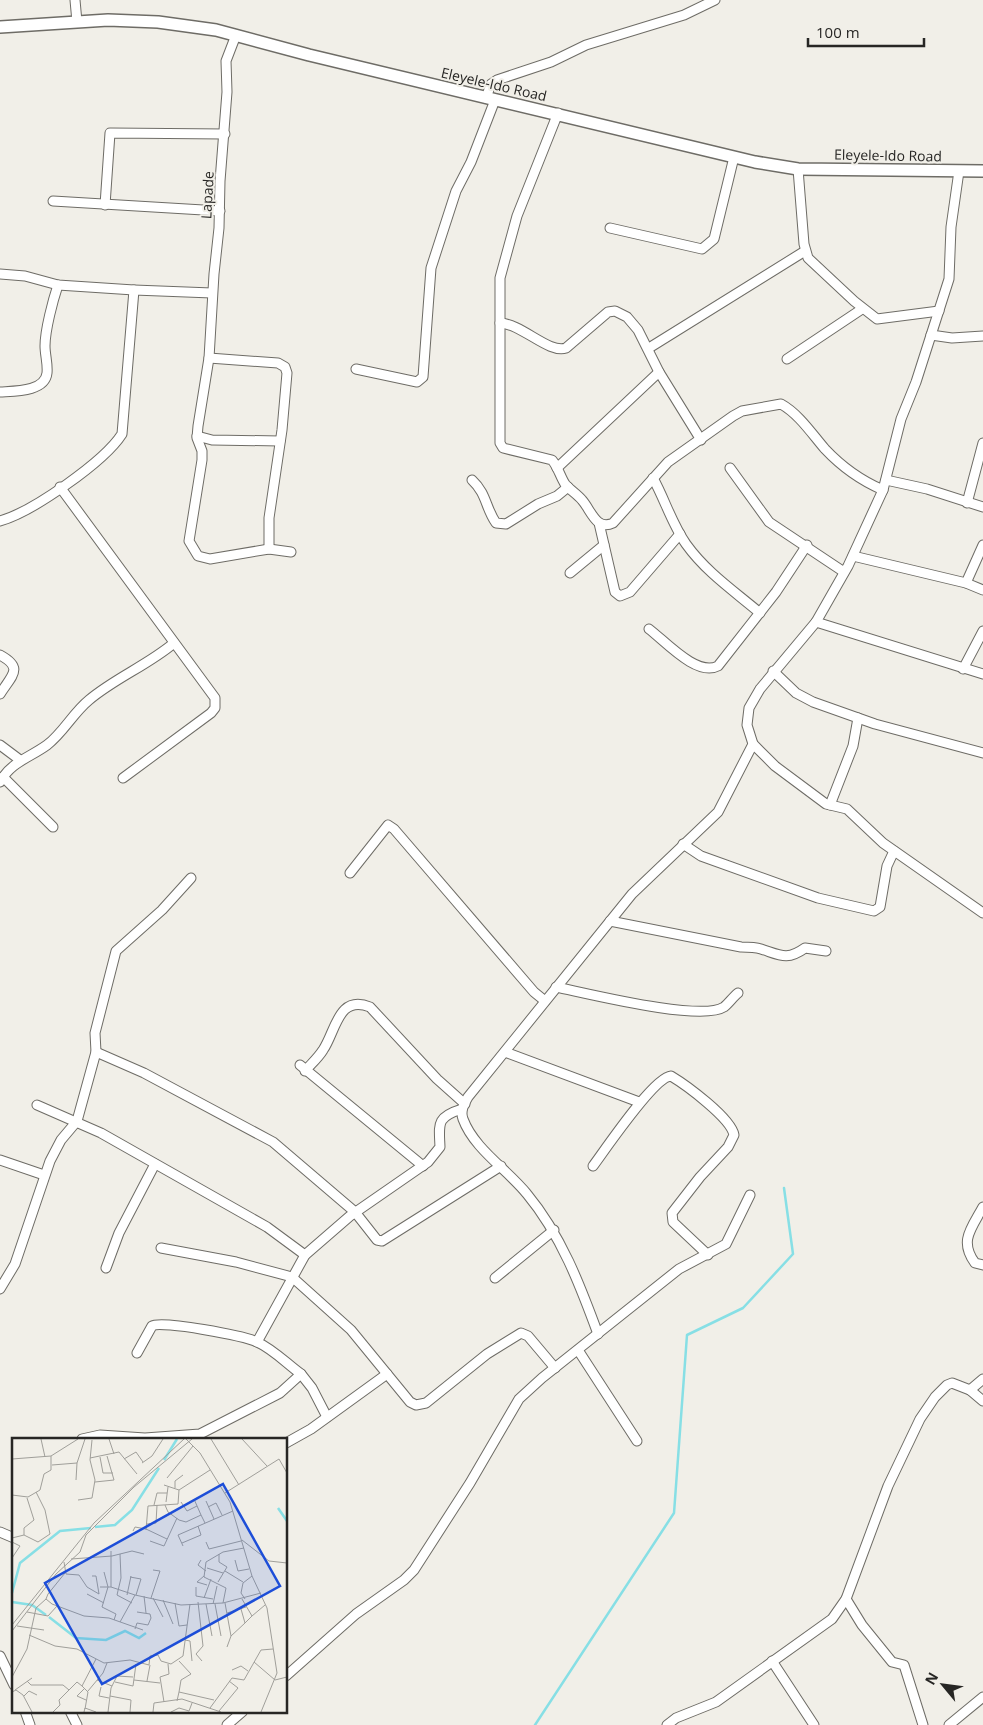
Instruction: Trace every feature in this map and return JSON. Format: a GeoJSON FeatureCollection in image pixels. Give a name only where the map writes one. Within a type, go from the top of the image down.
{"type":"FeatureCollection","features":[{"type":"Feature","properties":{"kind":"main road","name":"Eleyele-Ido Road"},"geometry":{"type":"LineString","coordinates":[[0,27],[108,20],[158,22],[216,30],[490,99],[558,113],[601,126],[734,157],[798,169],[983,171]]}},
{"type":"Feature","properties":{"kind":"street"},"geometry":{"type":"LineString","coordinates":[[75,0],[77,22]]}},
{"type":"Feature","properties":{"kind":"street"},"geometry":{"type":"LineString","coordinates":[[356,369],[417,382],[423,377],[431,268],[434,254],[458,186],[471,162],[490,99],[491,84],[497,80],[551,62],[586,45],[684,15],[715,0]]}},
{"type":"Feature","properties":{"kind":"street","name":"Lapade"},"geometry":{"type":"LineString","coordinates":[[197,436],[209,358],[212,293],[220,211],[220,181],[225,134],[226,61],[236,35]]}},
{"type":"Feature","properties":{"kind":"street"},"geometry":{"type":"LineString","coordinates":[[558,113],[517,216],[500,278],[500,443],[507,450],[549,458],[568,487],[582,500],[599,523],[615,592],[618,596],[624,596],[630,592],[680,534]]}},
{"type":"Feature","properties":{"kind":"street"},"geometry":{"type":"LineString","coordinates":[[104,205],[110,133],[225,134]]}},
{"type":"Feature","properties":{"kind":"street"},"geometry":{"type":"LineString","coordinates":[[610,228],[702,249],[714,239],[734,157]]}},
{"type":"Feature","properties":{"kind":"street"},"geometry":{"type":"LineString","coordinates":[[798,169],[805,252],[815,266],[874,318],[880,319],[939,311]]}},
{"type":"Feature","properties":{"kind":"street"},"geometry":{"type":"LineString","coordinates":[[959,171],[951,227],[948,279],[931,335],[901,419],[883,490],[853,556],[816,622],[773,671],[749,708],[747,725],[753,744],[775,766],[818,800],[847,809],[894,851],[983,912]]}},
{"type":"Feature","properties":{"kind":"street"},"geometry":{"type":"LineString","coordinates":[[52,201],[86,201],[104,205],[220,211]]}},
{"type":"Feature","properties":{"kind":"street"},"geometry":{"type":"LineString","coordinates":[[648,348],[805,252]]}},
{"type":"Feature","properties":{"kind":"street"},"geometry":{"type":"LineString","coordinates":[[0,274],[25,276],[58,285],[212,293]]}},
{"type":"Feature","properties":{"kind":"street"},"geometry":{"type":"LineString","coordinates":[[0,392],[28,390],[44,381],[47,375],[45,344],[58,285]]}},
{"type":"Feature","properties":{"kind":"street"},"geometry":{"type":"LineString","coordinates":[[0,521],[13,517],[81,474],[116,443],[122,434],[134,290]]}},
{"type":"Feature","properties":{"kind":"street"},"geometry":{"type":"LineString","coordinates":[[787,359],[862,309]]}},
{"type":"Feature","properties":{"kind":"street"},"geometry":{"type":"LineString","coordinates":[[500,322],[519,327],[552,348],[561,350],[566,348],[601,316],[615,311],[627,317],[648,348],[659,372],[701,440]]}},
{"type":"Feature","properties":{"kind":"street"},"geometry":{"type":"LineString","coordinates":[[931,335],[952,338],[983,336]]}},
{"type":"Feature","properties":{"kind":"street"},"geometry":{"type":"LineString","coordinates":[[209,358],[278,363],[285,367],[287,374],[280,441],[269,518],[270,549]]}},
{"type":"Feature","properties":{"kind":"street"},"geometry":{"type":"LineString","coordinates":[[557,468],[659,372]]}},
{"type":"Feature","properties":{"kind":"street"},"geometry":{"type":"LineString","coordinates":[[599,523],[603,525],[612,523],[668,462],[742,410],[781,404],[798,418],[827,450],[867,483],[883,490]]}},
{"type":"Feature","properties":{"kind":"street"},"geometry":{"type":"LineString","coordinates":[[280,441],[227,441],[197,436],[202,451],[202,460],[189,541],[191,548],[198,556],[210,559],[270,549],[291,552]]}},
{"type":"Feature","properties":{"kind":"street"},"geometry":{"type":"LineString","coordinates":[[966,503],[983,443]]}},
{"type":"Feature","properties":{"kind":"street"},"geometry":{"type":"LineString","coordinates":[[730,468],[769,522],[807,545],[844,572]]}},
{"type":"Feature","properties":{"kind":"street"},"geometry":{"type":"LineString","coordinates":[[653,478],[680,534],[707,570],[760,613]]}},
{"type":"Feature","properties":{"kind":"street"},"geometry":{"type":"LineString","coordinates":[[472,480],[481,488],[489,513],[496,524],[506,524],[538,504],[557,496],[568,487]]}},
{"type":"Feature","properties":{"kind":"street"},"geometry":{"type":"LineString","coordinates":[[886,480],[927,489],[983,507]]}},
{"type":"Feature","properties":{"kind":"street"},"geometry":{"type":"LineString","coordinates":[[60,487],[215,698],[215,708],[123,778]]}},
{"type":"Feature","properties":{"kind":"street"},"geometry":{"type":"LineString","coordinates":[[570,573],[604,545]]}},
{"type":"Feature","properties":{"kind":"street"},"geometry":{"type":"LineString","coordinates":[[650,629],[700,668],[712,669],[728,657],[807,545]]}},
{"type":"Feature","properties":{"kind":"street"},"geometry":{"type":"LineString","coordinates":[[966,583],[983,545]]}},
{"type":"Feature","properties":{"kind":"street"},"geometry":{"type":"LineString","coordinates":[[853,556],[966,583],[983,590]]}},
{"type":"Feature","properties":{"kind":"street"},"geometry":{"type":"LineString","coordinates":[[816,622],[983,674]]}},
{"type":"Feature","properties":{"kind":"street"},"geometry":{"type":"LineString","coordinates":[[963,669],[983,631]]}},
{"type":"Feature","properties":{"kind":"street"},"geometry":{"type":"LineString","coordinates":[[53,827],[1,780],[20,760],[48,744],[88,700],[155,659],[174,643]]}},
{"type":"Feature","properties":{"kind":"street"},"geometry":{"type":"LineString","coordinates":[[0,654],[15,666],[13,673],[0,694]]}},
{"type":"Feature","properties":{"kind":"street"},"geometry":{"type":"LineString","coordinates":[[773,671],[803,697],[858,718],[983,753]]}},
{"type":"Feature","properties":{"kind":"street"},"geometry":{"type":"LineString","coordinates":[[830,805],[853,746],[858,718]]}},
{"type":"Feature","properties":{"kind":"street"},"geometry":{"type":"LineString","coordinates":[[257,1342],[305,1255],[355,1212],[423,1166],[438,1150],[441,1120],[449,1113],[463,1106],[637,887],[721,808],[753,744]]}},
{"type":"Feature","properties":{"kind":"street"},"geometry":{"type":"LineString","coordinates":[[0,745],[20,760]]}},
{"type":"Feature","properties":{"kind":"street"},"geometry":{"type":"LineString","coordinates":[[350,873],[388,825],[394,829],[534,992],[545,1002]]}},
{"type":"Feature","properties":{"kind":"street"},"geometry":{"type":"LineString","coordinates":[[683,844],[700,856],[818,898],[874,911],[880,907],[888,866],[894,851]]}},
{"type":"Feature","properties":{"kind":"street"},"geometry":{"type":"LineString","coordinates":[[0,1289],[14,1264],[44,1175],[60,1140],[77,1121],[96,1052],[95,1033],[116,951],[162,910],[191,878]]}},
{"type":"Feature","properties":{"kind":"street"},"geometry":{"type":"LineString","coordinates":[[610,921],[741,947],[759,948],[780,957],[796,954],[805,948],[826,951]]}},
{"type":"Feature","properties":{"kind":"street"},"geometry":{"type":"LineString","coordinates":[[556,987],[630,1004],[695,1010],[712,1010],[723,1007],[738,993]]}},
{"type":"Feature","properties":{"kind":"street"},"geometry":{"type":"LineString","coordinates":[[423,1166],[343,1098],[302,1068],[322,1052],[333,1027],[346,1007],[360,1003],[370,1007],[463,1106],[463,1120],[470,1133],[527,1193],[554,1230],[598,1334]]}},
{"type":"Feature","properties":{"kind":"street"},"geometry":{"type":"LineString","coordinates":[[96,1052],[144,1073],[188,1098],[259,1133],[301,1164],[355,1212],[377,1240],[385,1241],[433,1207],[501,1166]]}},
{"type":"Feature","properties":{"kind":"street"},"geometry":{"type":"LineString","coordinates":[[505,1052],[639,1102]]}},
{"type":"Feature","properties":{"kind":"street"},"geometry":{"type":"LineString","coordinates":[[593,1166],[639,1102],[664,1078],[670,1076],[690,1088],[733,1129],[734,1134],[728,1148],[700,1177],[672,1213],[673,1222],[708,1254]]}},
{"type":"Feature","properties":{"kind":"street"},"geometry":{"type":"LineString","coordinates":[[36,1105],[77,1121],[155,1164],[267,1227],[305,1255]]}},
{"type":"Feature","properties":{"kind":"street"},"geometry":{"type":"LineString","coordinates":[[0,1160],[44,1175]]}},
{"type":"Feature","properties":{"kind":"street"},"geometry":{"type":"LineString","coordinates":[[106,1268],[119,1233],[155,1164]]}},
{"type":"Feature","properties":{"kind":"street"},"geometry":{"type":"LineString","coordinates":[[288,1674],[356,1614],[404,1580],[414,1570],[470,1483],[519,1399],[679,1269],[726,1244],[750,1195]]}},
{"type":"Feature","properties":{"kind":"street"},"geometry":{"type":"LineString","coordinates":[[983,1207],[966,1243],[968,1253],[975,1263],[983,1265]]}},
{"type":"Feature","properties":{"kind":"street"},"geometry":{"type":"LineString","coordinates":[[495,1278],[554,1230]]}},
{"type":"Feature","properties":{"kind":"street"},"geometry":{"type":"LineString","coordinates":[[161,1248],[236,1262],[292,1277],[351,1330],[410,1402],[421,1405],[487,1354],[521,1333],[528,1336],[555,1368]]}},
{"type":"Feature","properties":{"kind":"street"},"geometry":{"type":"LineString","coordinates":[[137,1353],[156,1323],[207,1329],[257,1342],[301,1374],[312,1388],[327,1417]]}},
{"type":"Feature","properties":{"kind":"street"},"geometry":{"type":"LineString","coordinates":[[578,1350],[637,1442]]}},
{"type":"Feature","properties":{"kind":"street"},"geometry":{"type":"LineString","coordinates":[[86,1438],[100,1435],[146,1438],[200,1434],[280,1393],[301,1374]]}},
{"type":"Feature","properties":{"kind":"street"},"geometry":{"type":"LineString","coordinates":[[288,1441],[327,1417],[387,1374]]}},
{"type":"Feature","properties":{"kind":"street"},"geometry":{"type":"LineString","coordinates":[[970,1390],[980,1384],[983,1379]]}},
{"type":"Feature","properties":{"kind":"street"},"geometry":{"type":"LineString","coordinates":[[667,1725],[676,1718],[716,1702],[832,1619],[846,1599],[888,1486],[920,1419],[947,1385],[952,1383],[970,1390],[983,1401]]}},
{"type":"Feature","properties":{"kind":"street"},"geometry":{"type":"LineString","coordinates":[[0,1532],[12,1538]]}},
{"type":"Feature","properties":{"kind":"street"},"geometry":{"type":"LineString","coordinates":[[846,1599],[862,1625],[892,1662],[904,1664],[923,1725]]}},
{"type":"Feature","properties":{"kind":"street"},"geometry":{"type":"LineString","coordinates":[[0,1656],[12,1681]]}},
{"type":"Feature","properties":{"kind":"street"},"geometry":{"type":"LineString","coordinates":[[772,1661],[814,1725]]}},
{"type":"Feature","properties":{"kind":"street"},"geometry":{"type":"LineString","coordinates":[[949,1725],[983,1696]]}},
{"type":"Feature","properties":{"kind":"street"},"geometry":{"type":"LineString","coordinates":[[25,1712],[30,1725]]}},
{"type":"Feature","properties":{"kind":"street"},"geometry":{"type":"LineString","coordinates":[[70,1712],[77,1725]]}},
{"type":"Feature","properties":{"kind":"street"},"geometry":{"type":"LineString","coordinates":[[227,1725],[242,1712]]}},
{"type":"Feature","properties":{"kind":"waterway"},"geometry":{"type":"LineString","coordinates":[[535,1725],[674,1513],[687,1335],[743,1308],[793,1254],[784,1188]]}}]}
